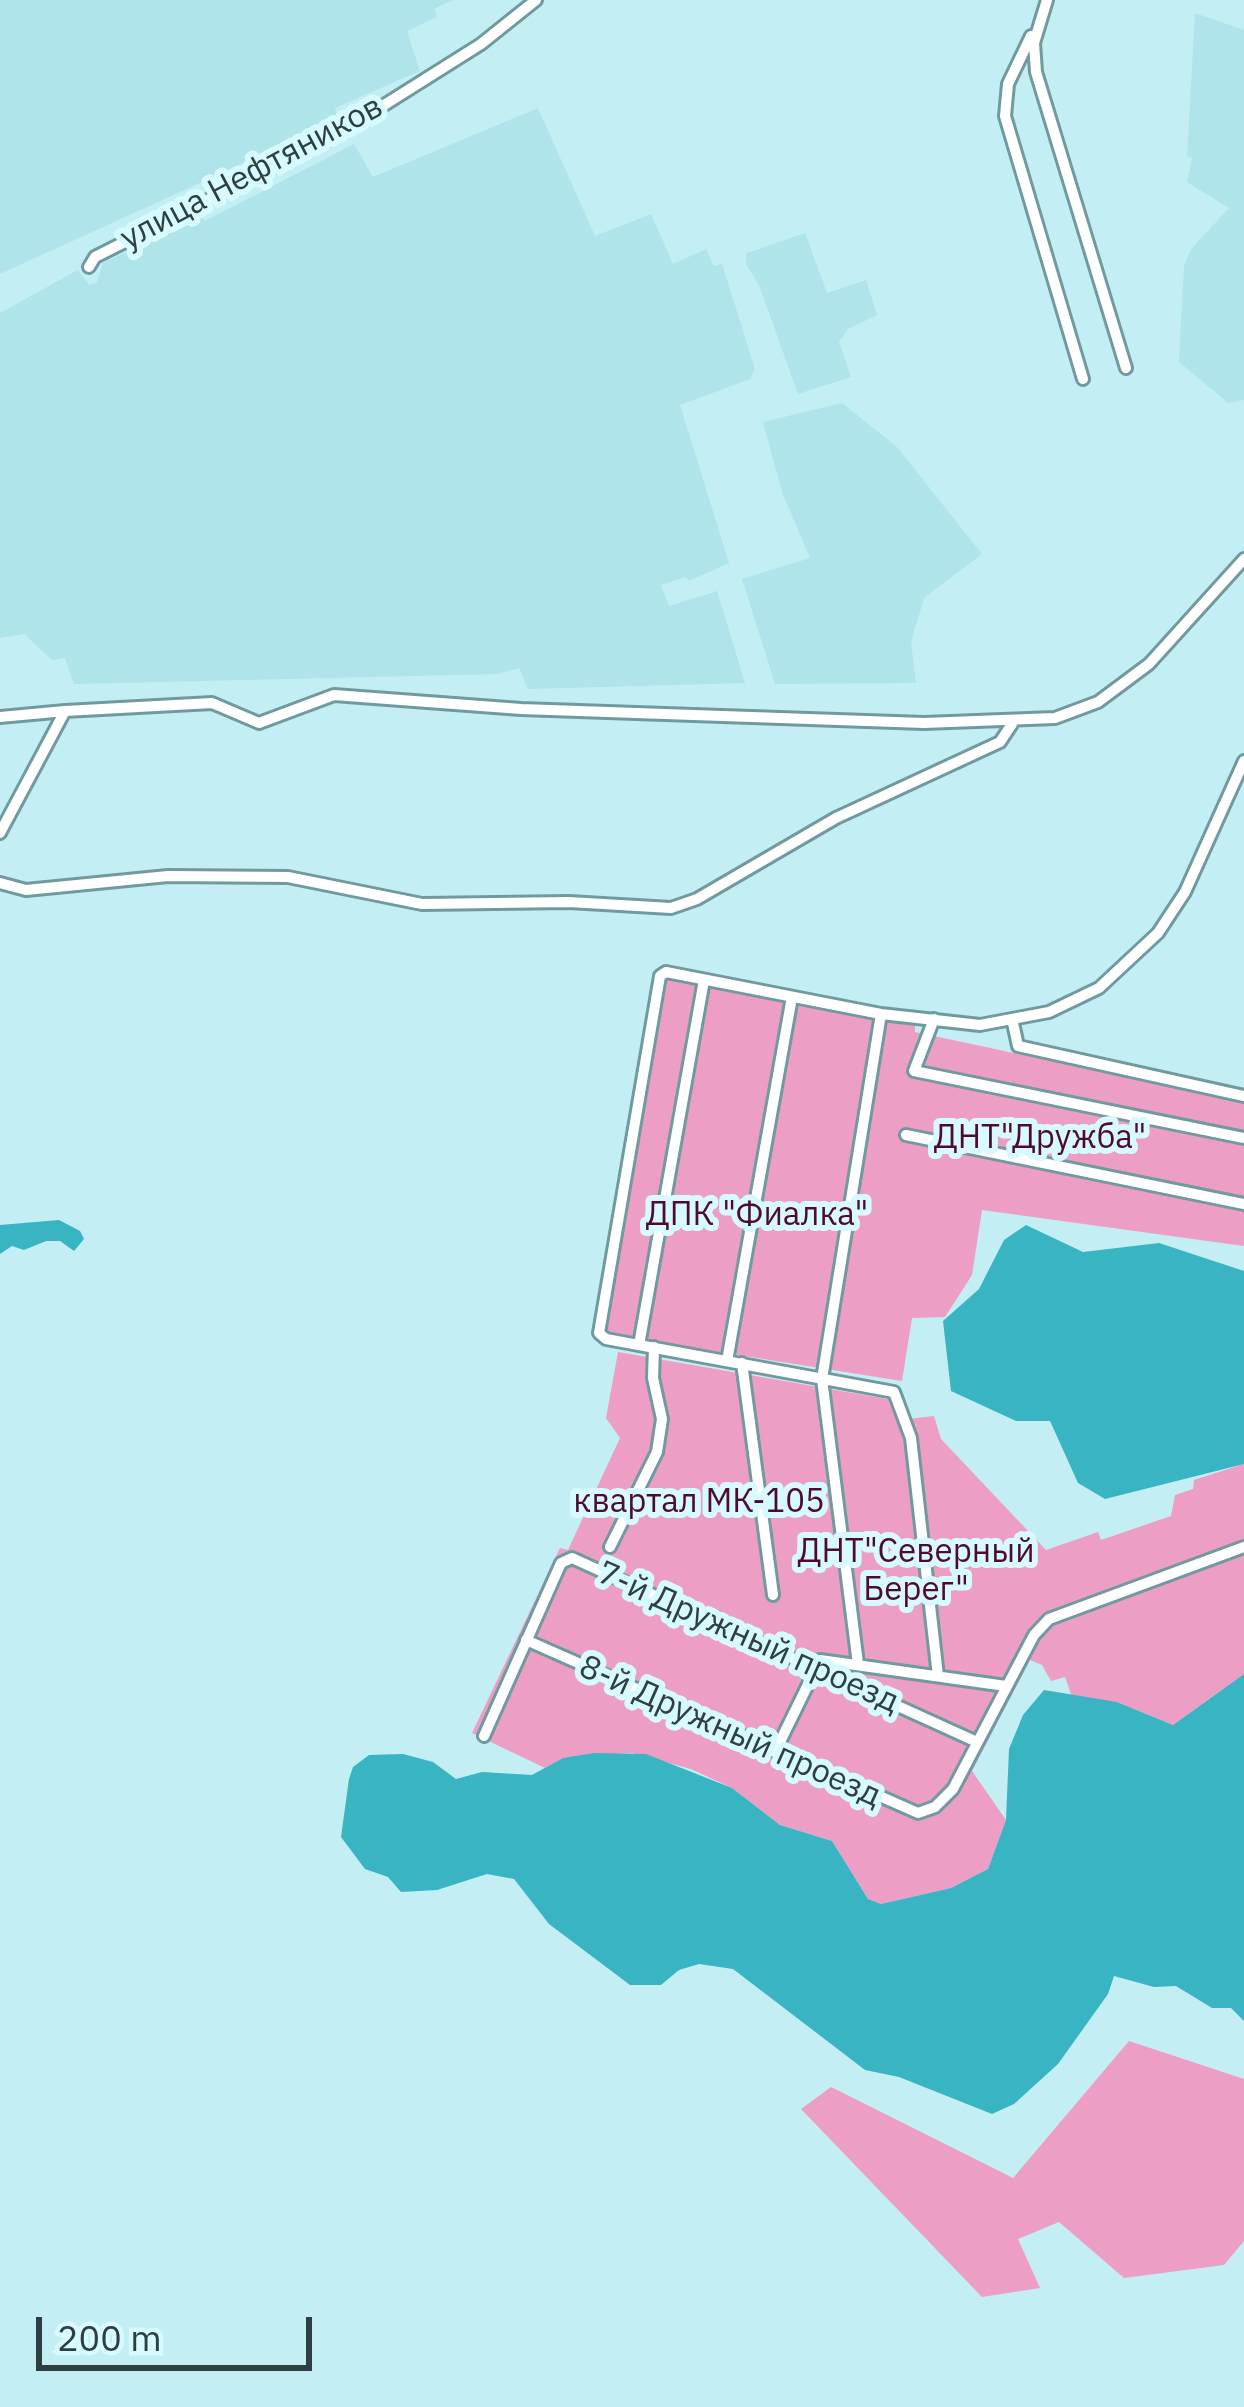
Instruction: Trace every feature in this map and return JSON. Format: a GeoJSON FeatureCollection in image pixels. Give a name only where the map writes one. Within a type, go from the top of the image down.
{"type":"FeatureCollection","features":[{"type":"Feature","properties":{"kind":"street","name":"улица Нефтяников"},"geometry":{"type":"LineString","coordinates":[[89,267],[95,257],[335,136],[481,44],[536,0]]}},
{"type":"Feature","properties":{"kind":"street"},"geometry":{"type":"LineString","coordinates":[[1047,0],[1008,84],[1005,116],[1083,380]]}},
{"type":"Feature","properties":{"kind":"street"},"geometry":{"type":"LineString","coordinates":[[1038,22],[1036,72],[1126,368]]}},
{"type":"Feature","properties":{"kind":"street"},"geometry":{"type":"LineString","coordinates":[[0,717],[212,704],[259,723],[334,695],[521,709],[1012,724],[1069,714],[1118,688],[1176,637],[1244,559]]}},
{"type":"Feature","properties":{"kind":"street"},"geometry":{"type":"LineString","coordinates":[[0,833],[65,711]]}},
{"type":"Feature","properties":{"kind":"street"},"geometry":{"type":"LineString","coordinates":[[0,884],[56,889],[167,876],[288,877],[422,904],[568,902],[671,908],[697,899],[836,818],[1000,742],[1012,724]]}},
{"type":"Feature","properties":{"kind":"street"},"geometry":{"type":"LineString","coordinates":[[938,1676],[911,1438],[894,1392],[606,1339],[599,1328],[660,976],[666,972],[881,1014],[1013,1022],[1099,988],[1150,943],[1185,892],[1244,761]]}},
{"type":"Feature","properties":{"kind":"street"},"geometry":{"type":"LineString","coordinates":[[639,1345],[704,980]]}},
{"type":"Feature","properties":{"kind":"street"},"geometry":{"type":"LineString","coordinates":[[728,1360],[792,997]]}},
{"type":"Feature","properties":{"kind":"street"},"geometry":{"type":"LineString","coordinates":[[858,1664],[822,1379],[881,1014]]}},
{"type":"Feature","properties":{"kind":"street"},"geometry":{"type":"LineString","coordinates":[[934,1019],[914,1071],[1244,1138]]}},
{"type":"Feature","properties":{"kind":"street"},"geometry":{"type":"LineString","coordinates":[[1013,1022],[1018,1046],[1244,1096]]}},
{"type":"Feature","properties":{"kind":"street"},"geometry":{"type":"LineString","coordinates":[[907,1135],[1244,1204]]}},
{"type":"Feature","properties":{"kind":"street"},"geometry":{"type":"LineString","coordinates":[[610,1546],[657,1452],[662,1419],[653,1378],[655,1347]]}},
{"type":"Feature","properties":{"kind":"street"},"geometry":{"type":"LineString","coordinates":[[742,1364],[773,1594]]}},
{"type":"Feature","properties":{"kind":"street"},"geometry":{"type":"LineString","coordinates":[[977,1742],[1040,1627],[1057,1613],[1244,1547]]}},
{"type":"Feature","properties":{"kind":"street","name":"7-й Дружный проезд"},"geometry":{"type":"LineString","coordinates":[[484,1736],[561,1564],[572,1558],[977,1742]]}},
{"type":"Feature","properties":{"kind":"street","name":"8-й Дружный проезд"},"geometry":{"type":"LineString","coordinates":[[526,1640],[907,1810],[935,1807],[953,1789],[977,1742]]}},
{"type":"Feature","properties":{"kind":"street"},"geometry":{"type":"LineString","coordinates":[[775,1752],[812,1668],[825,1659],[1006,1686]]}},
{"type":"Feature","properties":{"kind":"shaded area"},"geometry":{"type":"Polygon","coordinates":[[[0,0],[453,0],[434,9],[437,17],[407,31],[420,71],[335,108],[338,120],[0,274],[0,0]]]}},
{"type":"Feature","properties":{"kind":"shaded area"},"geometry":{"type":"Polygon","coordinates":[[[1195,13],[1244,30],[1244,400],[1228,403],[1179,362],[1184,265],[1192,248],[1229,208],[1187,182],[1192,158],[1187,156],[1195,13]]]}},
{"type":"Feature","properties":{"kind":"shaded area"},"geometry":{"type":"Polygon","coordinates":[[[538,108],[595,236],[651,214],[673,264],[706,249],[714,266],[722,264],[755,369],[750,379],[680,405],[729,563],[689,581],[685,577],[661,585],[669,606],[717,591],[745,683],[528,689],[519,668],[498,674],[74,684],[65,658],[52,660],[24,634],[0,638],[0,313],[78,270],[89,285],[97,282],[103,263],[201,217],[205,221],[354,144],[373,177],[538,108]]]}},
{"type":"Feature","properties":{"kind":"shaded area"},"geometry":{"type":"Polygon","coordinates":[[[805,233],[827,293],[866,280],[877,315],[848,329],[839,342],[851,377],[798,394],[759,285],[746,264],[747,253],[805,233]]]}},
{"type":"Feature","properties":{"kind":"shaded area"},"geometry":{"type":"Polygon","coordinates":[[[842,403],[897,447],[982,554],[924,598],[911,642],[916,683],[775,684],[742,579],[810,558],[782,492],[763,422],[842,403]]]}},
{"type":"Feature","properties":{"kind":"green space","name":"ДПК \"Фиалка\""},"geometry":{"type":"Polygon","coordinates":[[[664,967],[879,1010],[915,1022],[915,1032],[1244,1102],[1244,1246],[982,1210],[972,1275],[945,1317],[912,1318],[902,1381],[593,1332],[656,973],[664,967]]]}},
{"type":"Feature","properties":{"kind":"green space"},"geometry":{"type":"Polygon","coordinates":[[[618,1352],[893,1400],[899,1420],[934,1416],[941,1439],[1046,1550],[1098,1532],[1101,1540],[1171,1516],[1175,1495],[1193,1489],[1194,1480],[1244,1464],[1244,1674],[1173,1725],[1117,1702],[1080,1699],[1071,1694],[1065,1677],[1051,1681],[1042,1665],[1030,1660],[972,1771],[1006,1820],[988,1869],[951,1888],[881,1904],[868,1899],[832,1841],[780,1825],[732,1788],[691,1769],[632,1753],[563,1758],[545,1768],[472,1733],[560,1548],[568,1550],[620,1438],[606,1418],[618,1352]]]}},
{"type":"Feature","properties":{"kind":"green space"},"geometry":{"type":"Polygon","coordinates":[[[1129,2041],[1244,2079],[1244,2241],[1224,2265],[1124,2278],[1059,2222],[1018,2239],[1040,2288],[982,2297],[801,2109],[831,2087],[1013,2178],[1129,2041]]]}},
{"type":"Feature","properties":{"kind":"water"},"geometry":{"type":"Polygon","coordinates":[[[59,1220],[80,1231],[84,1239],[74,1251],[60,1241],[46,1241],[24,1250],[12,1246],[0,1254],[0,1225],[59,1220]]]}},
{"type":"Feature","properties":{"kind":"water"},"geometry":{"type":"Polygon","coordinates":[[[1026,1225],[1083,1252],[1159,1243],[1244,1271],[1244,1464],[1105,1499],[1078,1483],[1050,1421],[1016,1421],[951,1391],[943,1321],[979,1289],[1004,1240],[1026,1225]]]}},
{"type":"Feature","properties":{"kind":"water"},"geometry":{"type":"Polygon","coordinates":[[[1244,1674],[1244,2021],[1231,2008],[1212,2008],[1176,1986],[1154,1987],[1114,1976],[1108,1994],[1058,2064],[1014,2104],[992,2114],[899,2077],[865,2070],[733,1969],[699,1964],[679,1970],[661,1985],[630,1985],[549,1924],[514,1879],[487,1874],[437,1890],[401,1892],[388,1877],[365,1869],[341,1837],[353,1767],[369,1755],[403,1754],[433,1762],[456,1779],[482,1772],[532,1775],[563,1758],[594,1753],[646,1754],[732,1788],[780,1825],[832,1841],[868,1899],[881,1904],[951,1888],[988,1869],[1006,1820],[1009,1749],[1023,1715],[1044,1690],[1117,1702],[1173,1725],[1244,1674]]]}},
{"type":"Feature","properties":{"kind":"park label","name":"ДНТ\"Дружба\""},"geometry":{"type":"Point","coordinates":[1040,1138]}},
{"type":"Feature","properties":{"kind":"park label","name":"квартал МК-105"},"geometry":{"type":"Point","coordinates":[699,1502]}},
{"type":"Feature","properties":{"kind":"park label","name":"ДНТ\"Северный Берег\""},"geometry":{"type":"Point","coordinates":[916,1571]}}]}
